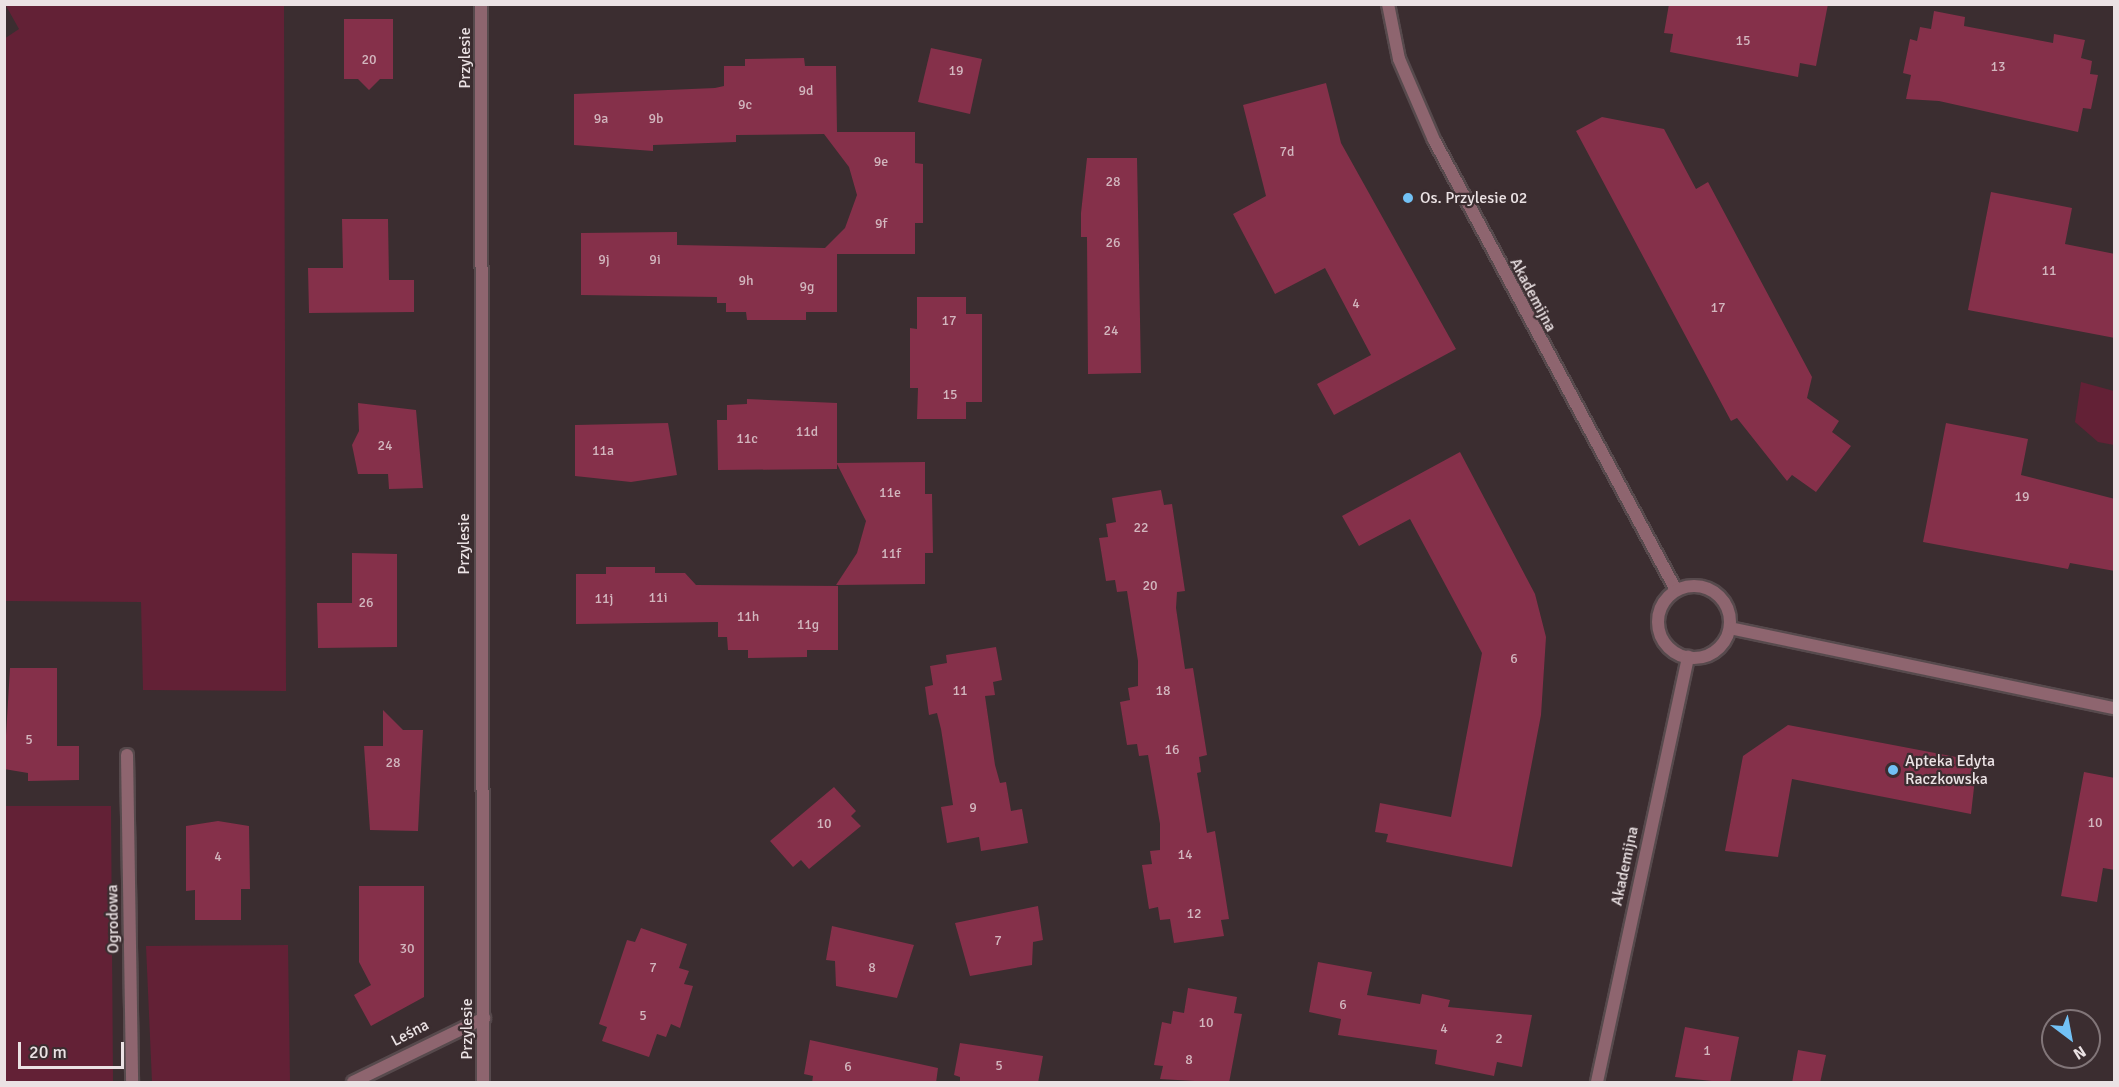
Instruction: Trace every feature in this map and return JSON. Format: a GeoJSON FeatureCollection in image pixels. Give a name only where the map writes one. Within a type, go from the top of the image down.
{"type":"FeatureCollection","features":[{"type":"Feature","properties":{"kind":"street","name":"Przylesie"},"geometry":{"type":"LineString","coordinates":[[481,4],[483,1083]]}},
{"type":"Feature","properties":{"kind":"street","name":"Akademijna"},"geometry":{"type":"LineString","coordinates":[[1388,4],[1399,59],[1439,150],[1676,590]]}},
{"type":"Feature","properties":{"kind":"street"},"geometry":{"type":"LineString","coordinates":[[1699,586],[1716,593],[1728,609],[1730,628],[1716,652],[1688,657],[1667,646],[1658,626],[1663,603],[1676,590],[1699,586]]}},
{"type":"Feature","properties":{"kind":"street"},"geometry":{"type":"LineString","coordinates":[[1730,628],[2115,708]]}},
{"type":"Feature","properties":{"kind":"street","name":"Akademijna"},"geometry":{"type":"LineString","coordinates":[[1597,1083],[1688,657]]}},
{"type":"Feature","properties":{"kind":"street","name":"Ogrodowa"},"geometry":{"type":"LineString","coordinates":[[127,755],[132,1083]]}},
{"type":"Feature","properties":{"kind":"street","name":"Leśna"},"geometry":{"type":"LineString","coordinates":[[353,1083],[483,1018]]}},
{"type":"Feature","properties":{"kind":"shaded area"},"geometry":{"type":"Polygon","coordinates":[[[5,4],[284,5],[286,691],[143,690],[141,602],[5,601],[4,39],[19,29],[5,4]]]}},
{"type":"Feature","properties":{"kind":"shaded area"},"geometry":{"type":"Polygon","coordinates":[[[2081,382],[2114,391],[2114,445],[2098,442],[2075,422],[2081,382]]]}},
{"type":"Feature","properties":{"kind":"shaded area"},"geometry":{"type":"Polygon","coordinates":[[[5,806],[111,806],[113,1082],[5,1082],[5,806]]]}},
{"type":"Feature","properties":{"kind":"shaded area"},"geometry":{"type":"Polygon","coordinates":[[[288,945],[290,1082],[152,1082],[146,946],[288,945]]]}},
{"type":"Feature","properties":{"kind":"building"},"geometry":{"type":"Polygon","coordinates":[[[1669,4],[1828,4],[1816,66],[1800,63],[1798,77],[1670,52],[1673,34],[1664,33],[1669,4]]]}},
{"type":"Feature","properties":{"kind":"building"},"geometry":{"type":"Polygon","coordinates":[[[1934,11],[1965,17],[1964,26],[2053,43],[2054,34],[2085,40],[2081,58],[2092,61],[2090,74],[2098,75],[2091,109],[2083,108],[2078,132],[1939,101],[1906,99],[1911,75],[1903,73],[1910,39],[1917,41],[1920,27],[1931,29],[1934,11]]]}},
{"type":"Feature","properties":{"kind":"building"},"geometry":{"type":"Polygon","coordinates":[[[344,19],[393,19],[393,79],[380,79],[369,90],[358,79],[344,79],[344,19]]]}},
{"type":"Feature","properties":{"kind":"building"},"geometry":{"type":"Polygon","coordinates":[[[931,48],[982,59],[970,114],[918,102],[931,48]]]}},
{"type":"Feature","properties":{"kind":"building"},"geometry":{"type":"Polygon","coordinates":[[[804,58],[805,66],[836,66],[837,132],[915,132],[915,163],[923,164],[923,223],[915,223],[915,254],[837,254],[837,312],[806,312],[806,320],[747,320],[746,312],[726,312],[726,303],[717,303],[717,297],[581,295],[581,233],[677,232],[677,245],[825,248],[845,228],[857,195],[849,167],[824,134],[736,135],[736,142],[653,145],[653,151],[574,145],[574,94],[715,88],[724,86],[724,66],[745,66],[745,59],[804,58]]]}},
{"type":"Feature","properties":{"kind":"building"},"geometry":{"type":"Polygon","coordinates":[[[1326,83],[1341,143],[1456,349],[1334,415],[1317,384],[1371,355],[1325,268],[1275,294],[1233,214],[1266,196],[1243,105],[1326,83]]]}},
{"type":"Feature","properties":{"kind":"building"},"geometry":{"type":"Polygon","coordinates":[[[1602,117],[1664,129],[1696,189],[1708,182],[1812,377],[1807,398],[1839,421],[1832,432],[1851,446],[1816,492],[1792,475],[1787,481],[1737,418],[1731,421],[1576,131],[1602,117]]]}},
{"type":"Feature","properties":{"kind":"building"},"geometry":{"type":"Polygon","coordinates":[[[1087,158],[1137,158],[1141,373],[1088,374],[1087,237],[1081,237],[1081,213],[1087,158]]]}},
{"type":"Feature","properties":{"kind":"building"},"geometry":{"type":"Polygon","coordinates":[[[1991,192],[2072,208],[2065,244],[2115,254],[2115,338],[1968,310],[1991,192]]]}},
{"type":"Feature","properties":{"kind":"building"},"geometry":{"type":"Polygon","coordinates":[[[342,219],[388,219],[389,280],[414,280],[414,312],[309,313],[308,268],[343,268],[342,219]]]}},
{"type":"Feature","properties":{"kind":"building"},"geometry":{"type":"Polygon","coordinates":[[[917,297],[966,297],[966,314],[982,314],[982,402],[966,402],[966,419],[917,419],[918,388],[910,388],[910,328],[917,329],[917,297]]]}},
{"type":"Feature","properties":{"kind":"building"},"geometry":{"type":"Polygon","coordinates":[[[747,399],[837,403],[837,463],[925,462],[925,494],[932,494],[933,553],[925,553],[925,584],[836,585],[857,553],[866,521],[837,464],[837,469],[718,470],[717,420],[727,420],[727,405],[747,404],[747,399]]]}},
{"type":"Feature","properties":{"kind":"building"},"geometry":{"type":"Polygon","coordinates":[[[358,403],[416,410],[423,488],[389,489],[388,474],[358,474],[352,445],[359,431],[358,403]]]}},
{"type":"Feature","properties":{"kind":"building"},"geometry":{"type":"Polygon","coordinates":[[[668,423],[677,475],[631,482],[575,476],[575,425],[668,423]]]}},
{"type":"Feature","properties":{"kind":"building"},"geometry":{"type":"Polygon","coordinates":[[[1946,423],[2028,439],[2021,475],[2115,499],[2115,571],[2070,563],[2068,569],[1923,542],[1946,423]]]}},
{"type":"Feature","properties":{"kind":"building"},"geometry":{"type":"Polygon","coordinates":[[[1460,452],[1535,594],[1546,637],[1541,715],[1512,867],[1386,842],[1388,834],[1375,832],[1380,803],[1451,817],[1482,653],[1410,519],[1359,546],[1342,516],[1460,452]]]}},
{"type":"Feature","properties":{"kind":"building"},"geometry":{"type":"Polygon","coordinates":[[[1161,490],[1164,505],[1172,504],[1185,591],[1177,592],[1176,608],[1185,669],[1193,668],[1207,755],[1199,757],[1201,772],[1197,773],[1207,833],[1215,831],[1229,919],[1221,920],[1224,936],[1174,943],[1170,919],[1160,920],[1158,907],[1149,909],[1142,865],[1152,864],[1150,851],[1160,850],[1160,824],[1148,755],[1139,756],[1137,744],[1127,745],[1120,702],[1130,700],[1128,688],[1138,686],[1138,661],[1127,591],[1117,592],[1115,580],[1106,581],[1099,538],[1108,537],[1106,524],[1116,522],[1112,498],[1161,490]]]}},
{"type":"Feature","properties":{"kind":"building"},"geometry":{"type":"Polygon","coordinates":[[[352,553],[397,554],[397,647],[318,648],[317,603],[352,603],[352,553]]]}},
{"type":"Feature","properties":{"kind":"building"},"geometry":{"type":"Polygon","coordinates":[[[606,567],[655,567],[655,573],[685,573],[696,585],[838,586],[838,650],[807,650],[807,657],[748,658],[748,650],[728,650],[727,637],[718,637],[718,622],[576,624],[576,574],[606,574],[606,567]]]}},
{"type":"Feature","properties":{"kind":"building"},"geometry":{"type":"Polygon","coordinates":[[[996,647],[1002,680],[993,682],[995,695],[985,696],[995,765],[1000,783],[1006,782],[1011,811],[1022,809],[1028,843],[981,851],[979,837],[947,843],[941,807],[953,805],[941,729],[937,713],[929,715],[925,687],[933,685],[930,666],[947,663],[946,655],[996,647]]]}},
{"type":"Feature","properties":{"kind":"building"},"geometry":{"type":"Polygon","coordinates":[[[10,668],[57,668],[57,746],[79,746],[79,780],[28,781],[28,773],[4,769],[10,668]]]}},
{"type":"Feature","properties":{"kind":"building"},"geometry":{"type":"Polygon","coordinates":[[[383,710],[403,730],[423,730],[418,831],[370,830],[364,746],[383,746],[383,710]]]}},
{"type":"Feature","properties":{"kind":"building"},"geometry":{"type":"Polygon","coordinates":[[[1788,725],[1977,761],[1971,814],[1792,779],[1778,857],[1725,851],[1743,756],[1788,725]]]}},
{"type":"Feature","properties":{"kind":"building"},"geometry":{"type":"Polygon","coordinates":[[[2084,772],[2115,778],[2115,870],[2103,868],[2097,902],[2061,896],[2084,772]]]}},
{"type":"Feature","properties":{"kind":"building"},"geometry":{"type":"Polygon","coordinates":[[[834,787],[856,811],[851,816],[861,826],[809,869],[801,860],[793,867],[770,841],[834,787]]]}},
{"type":"Feature","properties":{"kind":"building"},"geometry":{"type":"Polygon","coordinates":[[[218,821],[249,826],[250,889],[241,889],[241,920],[195,920],[195,890],[186,891],[186,826],[218,821]]]}},
{"type":"Feature","properties":{"kind":"building"},"geometry":{"type":"Polygon","coordinates":[[[359,886],[424,886],[424,997],[371,1026],[354,995],[371,985],[359,962],[359,886]]]}},
{"type":"Feature","properties":{"kind":"building"},"geometry":{"type":"Polygon","coordinates":[[[1038,906],[1043,940],[1033,942],[1032,965],[970,976],[955,923],[1038,906]]]}},
{"type":"Feature","properties":{"kind":"building"},"geometry":{"type":"Polygon","coordinates":[[[832,926],[914,945],[897,998],[836,986],[835,961],[826,960],[832,926]]]}},
{"type":"Feature","properties":{"kind":"building"},"geometry":{"type":"Polygon","coordinates":[[[641,928],[687,944],[679,968],[689,971],[684,984],[693,986],[680,1028],[671,1024],[666,1037],[657,1034],[649,1057],[602,1041],[607,1027],[599,1024],[627,940],[635,942],[641,928]]]}},
{"type":"Feature","properties":{"kind":"building"},"geometry":{"type":"Polygon","coordinates":[[[1318,962],[1372,972],[1367,995],[1420,1004],[1422,994],[1450,1000],[1448,1007],[1532,1015],[1522,1067],[1497,1062],[1494,1076],[1435,1064],[1437,1050],[1338,1035],[1341,1019],[1309,1012],[1318,962]]]}},
{"type":"Feature","properties":{"kind":"building"},"geometry":{"type":"Polygon","coordinates":[[[1188,988],[1237,997],[1234,1013],[1242,1014],[1229,1083],[1160,1079],[1163,1066],[1154,1065],[1162,1022],[1171,1024],[1173,1011],[1184,1013],[1188,988]]]}},
{"type":"Feature","properties":{"kind":"building"},"geometry":{"type":"Polygon","coordinates":[[[1685,1027],[1739,1037],[1730,1083],[1675,1077],[1685,1027]]]}},
{"type":"Feature","properties":{"kind":"building"},"geometry":{"type":"Polygon","coordinates":[[[810,1040],[938,1068],[936,1083],[812,1083],[813,1076],[804,1074],[810,1040]]]}},
{"type":"Feature","properties":{"kind":"building"},"geometry":{"type":"Polygon","coordinates":[[[960,1043],[1043,1056],[1038,1083],[960,1083],[960,1077],[954,1075],[960,1043]]]}},
{"type":"Feature","properties":{"kind":"building"},"geometry":{"type":"Polygon","coordinates":[[[1798,1050],[1826,1055],[1820,1083],[1792,1083],[1798,1050]]]}},
{"type":"Feature","properties":{"kind":"place","name":"Os. Przylesie 02"},"geometry":{"type":"Point","coordinates":[1408,198]}},
{"type":"Feature","properties":{"kind":"place","name":"Apteka Edyta Raczkowska"},"geometry":{"type":"Point","coordinates":[1893,770]}}]}
